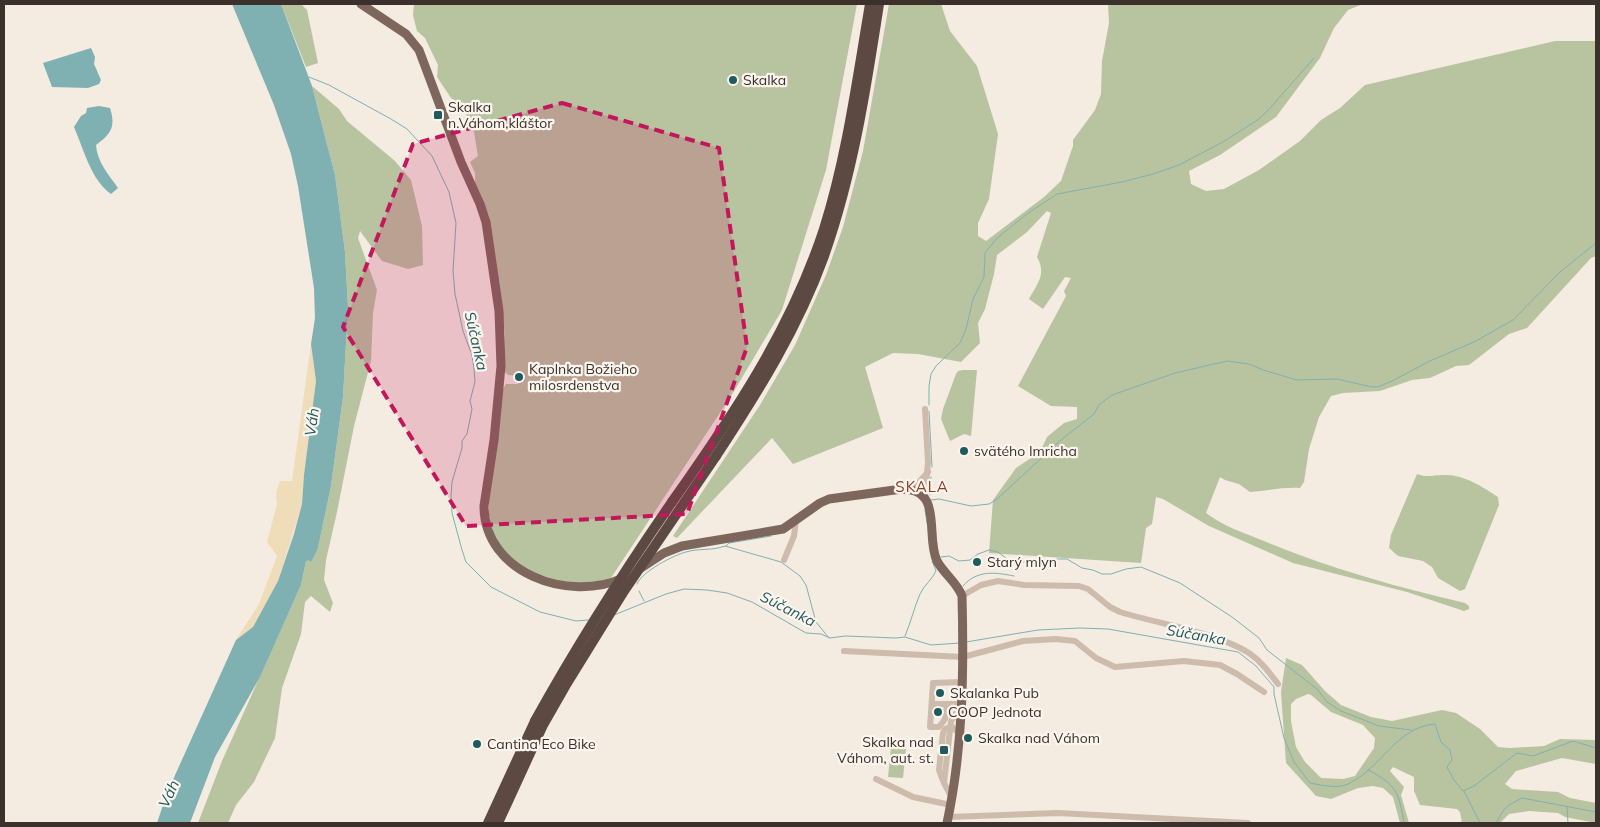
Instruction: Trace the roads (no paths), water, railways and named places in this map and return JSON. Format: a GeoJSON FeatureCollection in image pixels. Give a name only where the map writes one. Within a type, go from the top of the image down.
{"type":"FeatureCollection","features":[{"type":"Feature","properties":{"kind":"highway"},"geometry":{"type":"LineString","coordinates":[[488,823],[584,635],[612,590],[742,400],[795,304],[815,256],[838,180],[849,130],[870,4]]}},
{"type":"Feature","properties":{"kind":"highway"},"geometry":{"type":"LineString","coordinates":[[498,823],[539,723],[567,683],[608,616],[716,456],[774,365],[791,332],[824,257],[846,183],[858,131],[879,4]]}},
{"type":"Feature","properties":{"kind":"main road"},"geometry":{"type":"LineString","coordinates":[[361,4],[406,34],[419,50],[455,148],[484,214],[499,311],[501,366],[484,514],[492,539],[504,556],[515,567],[534,577],[570,586],[597,586],[622,579],[675,548],[783,529],[820,503],[829,499],[913,489],[925,497],[929,506],[936,557],[958,586],[962,596],[962,705],[960,734],[947,820]]}},
{"type":"Feature","properties":{"kind":"street"},"geometry":{"type":"LineString","coordinates":[[925,410],[928,472],[925,497]]}},
{"type":"Feature","properties":{"kind":"street"},"geometry":{"type":"LineString","coordinates":[[913,489],[928,472]]}},
{"type":"Feature","properties":{"kind":"street"},"geometry":{"type":"LineString","coordinates":[[784,560],[794,536],[796,520]]}},
{"type":"Feature","properties":{"kind":"street"},"geometry":{"type":"LineString","coordinates":[[962,596],[981,584],[998,582],[1024,585],[1079,586],[1088,589],[1110,607],[1120,612],[1227,642],[1249,654],[1265,666],[1278,684]]}},
{"type":"Feature","properties":{"kind":"street"},"geometry":{"type":"LineString","coordinates":[[844,651],[963,657],[1023,641],[1056,638],[1075,641],[1096,658],[1115,667],[1184,661],[1220,665],[1264,692]]}},
{"type":"Feature","properties":{"kind":"street"},"geometry":{"type":"LineString","coordinates":[[947,704],[945,719],[939,727],[930,727],[933,683],[962,682]]}},
{"type":"Feature","properties":{"kind":"street"},"geometry":{"type":"LineString","coordinates":[[932,704],[962,705]]}},
{"type":"Feature","properties":{"kind":"street"},"geometry":{"type":"LineString","coordinates":[[876,779],[913,797],[951,802],[939,770],[943,733],[950,727],[951,721],[962,705]]}},
{"type":"Feature","properties":{"kind":"street"},"geometry":{"type":"LineString","coordinates":[[950,727],[956,729],[960,734]]}},
{"type":"Feature","properties":{"kind":"street"},"geometry":{"type":"LineString","coordinates":[[947,820],[1058,813],[1248,823]]}},
{"type":"Feature","properties":{"kind":"water","name":"Váh"},"geometry":{"type":"Polygon","coordinates":[[[232,4],[281,4],[312,86],[335,175],[345,252],[348,307],[343,397],[331,486],[318,548],[311,562],[309,560],[306,561],[301,585],[260,677],[215,757],[190,823],[157,823],[167,793],[236,640],[253,627],[278,581],[302,504],[316,381],[311,344],[315,318],[314,288],[291,154],[274,105],[232,4]]]}},
{"type":"Feature","properties":{"kind":"water"},"geometry":{"type":"Polygon","coordinates":[[[91,48],[95,57],[94,64],[101,80],[99,84],[88,88],[52,87],[43,63],[91,48]]]}},
{"type":"Feature","properties":{"kind":"water"},"geometry":{"type":"Polygon","coordinates":[[[99,106],[110,108],[112,115],[111,130],[96,145],[101,163],[118,188],[111,194],[93,173],[74,127],[81,116],[86,113],[87,108],[99,106]]]}},
{"type":"Feature","properties":{"kind":"waterway"},"geometry":{"type":"LineString","coordinates":[[929,405],[931,374],[936,366],[960,343],[966,329],[973,299],[984,277],[985,253],[997,238],[1027,214],[1057,194],[1122,182],[1153,174],[1179,165],[1223,142],[1259,119],[1314,58]]}},
{"type":"Feature","properties":{"kind":"waterway","name":"Súčanka"},"geometry":{"type":"LineString","coordinates":[[309,77],[329,85],[407,129],[432,156],[449,192],[456,223],[453,271],[455,294],[463,331],[472,355],[475,382],[470,401],[472,409],[467,434],[462,441],[462,448],[452,482],[451,496],[452,513],[466,562],[491,587],[540,612],[576,621],[588,620]]}},
{"type":"Feature","properties":{"kind":"waterway"},"geometry":{"type":"LineString","coordinates":[[931,500],[939,499],[971,506],[989,504],[996,500],[1061,440],[1094,414],[1099,405],[1112,395],[1175,373],[1227,361],[1249,364],[1297,380],[1337,379],[1378,387],[1474,342],[1513,320],[1560,272],[1596,243]]}},
{"type":"Feature","properties":{"kind":"waterway"},"geometry":{"type":"LineString","coordinates":[[929,411],[932,467]]}},
{"type":"Feature","properties":{"kind":"waterway"},"geometry":{"type":"LineString","coordinates":[[930,495],[931,477]]}},
{"type":"Feature","properties":{"kind":"waterway"},"geometry":{"type":"LineString","coordinates":[[925,510],[927,523]]}},
{"type":"Feature","properties":{"kind":"waterway"},"geometry":{"type":"LineString","coordinates":[[726,546],[729,543],[771,536]]}},
{"type":"Feature","properties":{"kind":"waterway"},"geometry":{"type":"LineString","coordinates":[[637,584],[651,569],[674,557],[691,551],[725,546],[781,562],[800,576],[806,585],[816,622],[829,638]]}},
{"type":"Feature","properties":{"kind":"waterway"},"geometry":{"type":"LineString","coordinates":[[941,557],[949,556],[959,561],[970,560],[978,554],[989,550],[998,552],[1011,562],[1067,559],[1082,568],[1102,574],[1111,574],[1141,567],[1180,583],[1232,617],[1259,638],[1267,650],[1317,689],[1327,702],[1341,711],[1379,726],[1411,730]]}},
{"type":"Feature","properties":{"kind":"waterway"},"geometry":{"type":"LineString","coordinates":[[905,636],[920,594],[936,571],[932,561],[934,560]]}},
{"type":"Feature","properties":{"kind":"waterway"},"geometry":{"type":"LineString","coordinates":[[963,586],[974,577],[980,575],[1000,574],[1014,576]]}},
{"type":"Feature","properties":{"kind":"waterway","name":"Súčanka"},"geometry":{"type":"LineString","coordinates":[[614,615],[666,594],[684,589],[707,590],[727,593],[752,602],[806,633],[821,634],[830,638],[845,636],[905,637],[931,645],[960,643]]}},
{"type":"Feature","properties":{"kind":"waterway"},"geometry":{"type":"LineString","coordinates":[[639,591],[644,601]]}},
{"type":"Feature","properties":{"kind":"waterway","name":"Súčanka"},"geometry":{"type":"LineString","coordinates":[[966,642],[1038,630],[1108,629],[1238,652],[1256,666],[1274,687],[1284,738],[1294,762],[1310,783],[1319,785],[1334,786],[1348,784],[1370,769],[1399,740],[1421,727],[1435,724],[1441,742],[1450,750],[1452,760],[1447,767],[1463,791],[1474,786],[1517,753],[1533,756],[1573,741],[1596,748]]}},
{"type":"Feature","properties":{"kind":"waterway"},"geometry":{"type":"LineString","coordinates":[[1368,770],[1385,780],[1395,790],[1404,823]]}},
{"type":"Feature","properties":{"kind":"waterway"},"geometry":{"type":"LineString","coordinates":[[1464,791],[1480,823]]}},
{"type":"Feature","properties":{"kind":"waterway"},"geometry":{"type":"LineString","coordinates":[[1496,823],[1509,805],[1522,798],[1596,812]]}},
{"type":"Feature","properties":{"kind":"waterway"},"geometry":{"type":"LineString","coordinates":[[1567,807],[1568,823]]}},
{"type":"Feature","properties":{"kind":"place","name":"Skalka"},"geometry":{"type":"Point","coordinates":[733,80]}},
{"type":"Feature","properties":{"kind":"place","name":"Skalka n.Váhom,kláštor"},"geometry":{"type":"Point","coordinates":[438,115]}},
{"type":"Feature","properties":{"kind":"place","name":"Kaplnka Božieho milosrdenstva"},"geometry":{"type":"Point","coordinates":[519,377]}},
{"type":"Feature","properties":{"kind":"place","name":"svätého Imricha"},"geometry":{"type":"Point","coordinates":[964,451]}},
{"type":"Feature","properties":{"kind":"place","name":"Starý mlyn"},"geometry":{"type":"Point","coordinates":[977,562]}},
{"type":"Feature","properties":{"kind":"place","name":"Skalanka Pub"},"geometry":{"type":"Point","coordinates":[940,693]}},
{"type":"Feature","properties":{"kind":"place","name":"COOP Jednota"},"geometry":{"type":"Point","coordinates":[938,712]}},
{"type":"Feature","properties":{"kind":"place","name":"Skalka nad Váhom"},"geometry":{"type":"Point","coordinates":[968,738]}},
{"type":"Feature","properties":{"kind":"place","name":"Cantina Eco Bike"},"geometry":{"type":"Point","coordinates":[477,744]}},
{"type":"Feature","properties":{"kind":"place","name":"Skalka nad Váhom, aut. st."},"geometry":{"type":"Point","coordinates":[944,750]}},
{"type":"Feature","properties":{"kind":"district","name":"SKALA"},"geometry":{"type":"Point","coordinates":[922,487]}}]}
